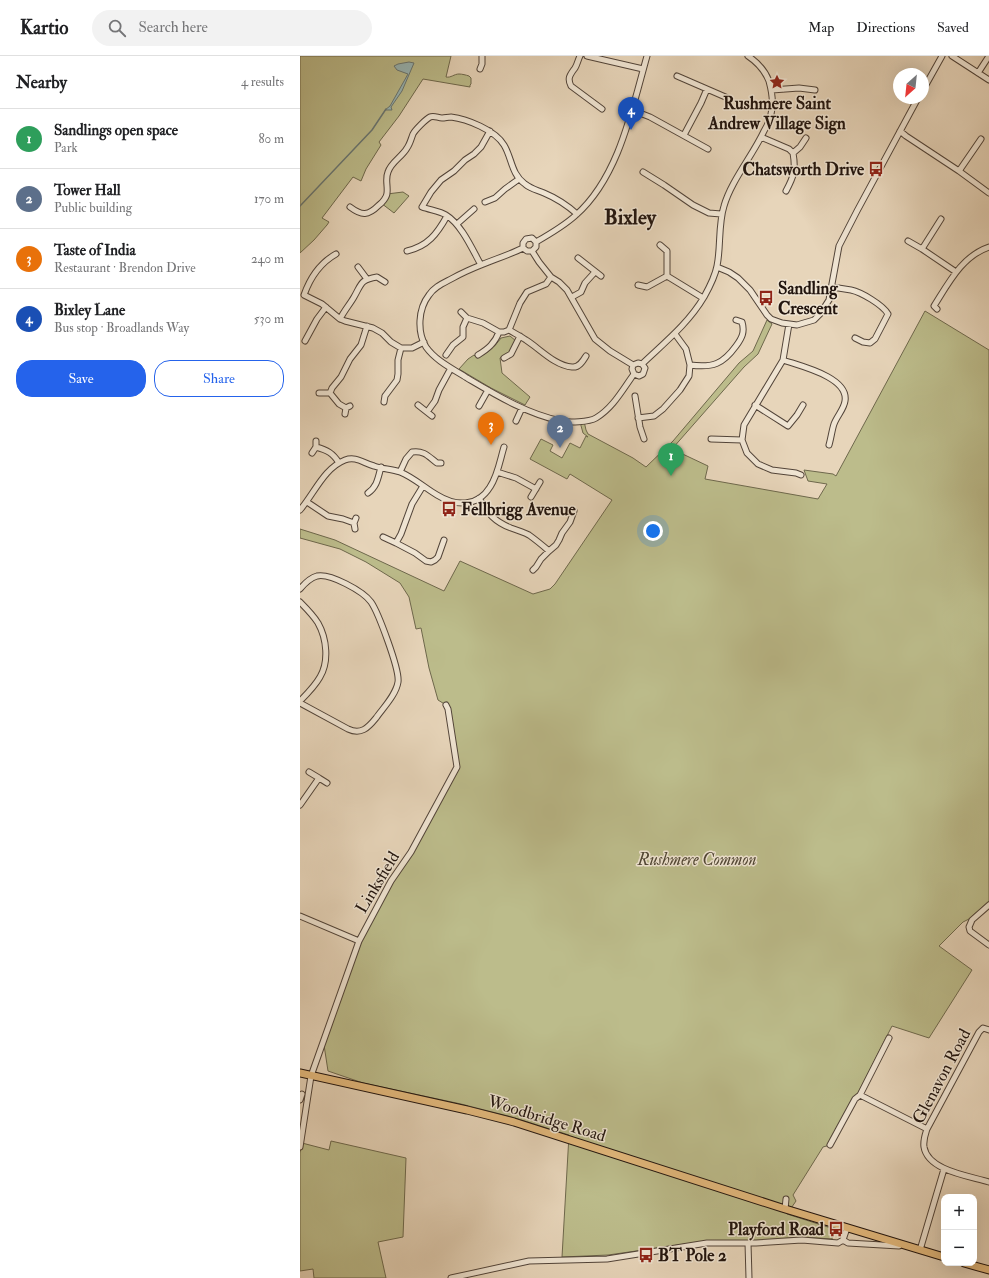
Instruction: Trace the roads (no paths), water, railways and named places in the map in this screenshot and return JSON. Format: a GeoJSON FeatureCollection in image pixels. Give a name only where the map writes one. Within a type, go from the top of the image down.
{"type":"FeatureCollection","features":[{"type":"Feature","properties":{"kind":"main road","name":"Woodbridge Road"},"geometry":{"type":"LineString","coordinates":[[300,1074],[508,1121],[904,1246],[941,1256]]}},
{"type":"Feature","properties":{"kind":"main road"},"geometry":{"type":"LineString","coordinates":[[975,1266],[989,1270]]}},
{"type":"Feature","properties":{"kind":"street"},"geometry":{"type":"LineString","coordinates":[[480,68],[482,64],[482,56]]}},
{"type":"Feature","properties":{"kind":"street"},"geometry":{"type":"LineString","coordinates":[[580,56],[575,68],[569,76],[569,82],[571,86],[602,109]]}},
{"type":"Feature","properties":{"kind":"street"},"geometry":{"type":"LineString","coordinates":[[587,56],[603,58],[643,69]]}},
{"type":"Feature","properties":{"kind":"street"},"geometry":{"type":"LineString","coordinates":[[536,242],[562,227],[577,214],[590,201],[607,176],[632,110],[647,56]]}},
{"type":"Feature","properties":{"kind":"street"},"geometry":{"type":"LineString","coordinates":[[633,366],[638,363],[642,364],[675,334],[689,319],[713,281],[717,267],[721,214],[724,204],[771,116],[773,103],[772,90],[761,68],[748,56]]}},
{"type":"Feature","properties":{"kind":"street"},"geometry":{"type":"LineString","coordinates":[[929,79],[942,56]]}},
{"type":"Feature","properties":{"kind":"street"},"geometry":{"type":"LineString","coordinates":[[952,56],[989,80]]}},
{"type":"Feature","properties":{"kind":"street"},"geometry":{"type":"LineString","coordinates":[[978,73],[989,56]]}},
{"type":"Feature","properties":{"kind":"street"},"geometry":{"type":"LineString","coordinates":[[677,76],[730,99]]}},
{"type":"Feature","properties":{"kind":"street"},"geometry":{"type":"LineString","coordinates":[[772,90],[799,88],[815,90]]}},
{"type":"Feature","properties":{"kind":"street"},"geometry":{"type":"LineString","coordinates":[[684,135],[701,103],[706,89]]}},
{"type":"Feature","properties":{"kind":"street"},"geometry":{"type":"LineString","coordinates":[[717,267],[738,278],[750,290],[771,319],[797,325],[814,320],[829,300],[839,246],[915,104]]}},
{"type":"Feature","properties":{"kind":"street"},"geometry":{"type":"LineString","coordinates":[[632,110],[650,117],[708,149]]}},
{"type":"Feature","properties":{"kind":"street"},"geometry":{"type":"LineString","coordinates":[[350,207],[357,212],[366,214],[372,212],[381,203],[387,194],[386,184],[388,171],[407,149],[414,132],[430,117],[435,116],[461,119],[490,131],[503,143],[512,168],[519,179],[532,190],[544,193],[564,204],[577,214]]}},
{"type":"Feature","properties":{"kind":"street"},"geometry":{"type":"LineString","coordinates":[[900,130],[906,136],[989,193]]}},
{"type":"Feature","properties":{"kind":"street"},"geometry":{"type":"LineString","coordinates":[[481,265],[457,224],[447,216],[422,207],[431,192],[441,180],[454,171],[481,147],[490,131]]}},
{"type":"Feature","properties":{"kind":"street"},"geometry":{"type":"LineString","coordinates":[[761,137],[789,149],[793,153],[795,163],[794,176],[786,190]]}},
{"type":"Feature","properties":{"kind":"street"},"geometry":{"type":"LineString","coordinates":[[793,153],[800,147],[806,138]]}},
{"type":"Feature","properties":{"kind":"street"},"geometry":{"type":"LineString","coordinates":[[959,171],[981,139]]}},
{"type":"Feature","properties":{"kind":"street"},"geometry":{"type":"LineString","coordinates":[[643,172],[664,184],[693,205],[708,213],[721,214]]}},
{"type":"Feature","properties":{"kind":"street"},"geometry":{"type":"LineString","coordinates":[[485,202],[496,198],[505,189],[519,179]]}},
{"type":"Feature","properties":{"kind":"street"},"geometry":{"type":"LineString","coordinates":[[457,224],[474,209]]}},
{"type":"Feature","properties":{"kind":"street"},"geometry":{"type":"LineString","coordinates":[[406,251],[418,249],[433,238],[447,216]]}},
{"type":"Feature","properties":{"kind":"street"},"geometry":{"type":"LineString","coordinates":[[922,249],[941,219]]}},
{"type":"Feature","properties":{"kind":"street"},"geometry":{"type":"LineString","coordinates":[[523,248],[523,243],[526,239],[532,238],[536,242]]}},
{"type":"Feature","properties":{"kind":"street"},"geometry":{"type":"LineString","coordinates":[[908,241],[956,272]]}},
{"type":"Feature","properties":{"kind":"street"},"geometry":{"type":"LineString","coordinates":[[532,251],[536,247],[536,242]]}},
{"type":"Feature","properties":{"kind":"street"},"geometry":{"type":"LineString","coordinates":[[660,246],[667,251],[667,276]]}},
{"type":"Feature","properties":{"kind":"street"},"geometry":{"type":"LineString","coordinates":[[937,309],[934,306],[956,272],[975,253],[989,247]]}},
{"type":"Feature","properties":{"kind":"street"},"geometry":{"type":"LineString","coordinates":[[523,248],[481,265],[437,286],[428,295],[420,319],[421,334],[431,353],[441,362],[522,408],[562,421],[580,422],[595,419],[613,402],[634,374]]}},
{"type":"Feature","properties":{"kind":"street"},"geometry":{"type":"LineString","coordinates":[[523,248],[527,251],[532,251]]}},
{"type":"Feature","properties":{"kind":"street"},"geometry":{"type":"LineString","coordinates":[[532,251],[538,262],[551,277],[567,290],[596,339],[610,351],[633,366]]}},
{"type":"Feature","properties":{"kind":"street"},"geometry":{"type":"LineString","coordinates":[[336,254],[326,261],[311,278],[304,295],[322,304],[340,319],[378,330],[391,342],[401,348],[412,348],[424,342]]}},
{"type":"Feature","properties":{"kind":"street"},"geometry":{"type":"LineString","coordinates":[[578,258],[600,276]]}},
{"type":"Feature","properties":{"kind":"street"},"geometry":{"type":"LineString","coordinates":[[358,267],[366,279]]}},
{"type":"Feature","properties":{"kind":"street"},"geometry":{"type":"LineString","coordinates":[[572,297],[581,292],[585,283],[595,272]]}},
{"type":"Feature","properties":{"kind":"street"},"geometry":{"type":"LineString","coordinates":[[667,276],[703,298]]}},
{"type":"Feature","properties":{"kind":"street"},"geometry":{"type":"LineString","coordinates":[[638,286],[647,287],[667,276]]}},
{"type":"Feature","properties":{"kind":"street"},"geometry":{"type":"LineString","coordinates":[[340,319],[360,285],[366,279],[378,277],[385,282]]}},
{"type":"Feature","properties":{"kind":"street"},"geometry":{"type":"LineString","coordinates":[[509,330],[520,303],[527,292],[546,284],[551,277]]}},
{"type":"Feature","properties":{"kind":"street"},"geometry":{"type":"LineString","coordinates":[[832,287],[856,292],[878,304],[885,309],[888,314],[875,339],[870,343],[863,342],[855,338]]}},
{"type":"Feature","properties":{"kind":"street"},"geometry":{"type":"LineString","coordinates":[[305,341],[317,319],[326,307]]}},
{"type":"Feature","properties":{"kind":"street"},"geometry":{"type":"LineString","coordinates":[[462,312],[467,318],[499,332],[509,330],[520,336],[556,362],[572,367],[580,365],[586,356]]}},
{"type":"Feature","properties":{"kind":"street"},"geometry":{"type":"LineString","coordinates":[[446,355],[453,345],[463,337],[467,318]]}},
{"type":"Feature","properties":{"kind":"street"},"geometry":{"type":"LineString","coordinates":[[690,365],[701,366],[714,364],[728,358],[742,338],[744,330],[742,322],[736,320]]}},
{"type":"Feature","properties":{"kind":"street"},"geometry":{"type":"LineString","coordinates":[[789,324],[782,360],[744,425],[742,440],[747,453],[758,464],[772,470],[801,475]]}},
{"type":"Feature","properties":{"kind":"street"},"geometry":{"type":"LineString","coordinates":[[330,393],[341,377],[350,359],[361,345],[367,326]]}},
{"type":"Feature","properties":{"kind":"street"},"geometry":{"type":"LineString","coordinates":[[478,355],[491,346],[496,340],[499,332]]}},
{"type":"Feature","properties":{"kind":"street"},"geometry":{"type":"LineString","coordinates":[[638,418],[654,416],[663,409],[680,390],[688,376],[690,365],[686,349],[675,334]]}},
{"type":"Feature","properties":{"kind":"street"},"geometry":{"type":"LineString","coordinates":[[504,358],[512,354],[520,336]]}},
{"type":"Feature","properties":{"kind":"street"},"geometry":{"type":"LineString","coordinates":[[384,402],[382,395],[397,380],[398,360],[401,348]]}},
{"type":"Feature","properties":{"kind":"street"},"geometry":{"type":"LineString","coordinates":[[782,360],[828,377],[836,382],[843,390],[845,402],[834,424],[829,445]]}},
{"type":"Feature","properties":{"kind":"street"},"geometry":{"type":"LineString","coordinates":[[634,374],[639,376],[643,374],[645,368],[642,364]]}},
{"type":"Feature","properties":{"kind":"street"},"geometry":{"type":"LineString","coordinates":[[633,366],[632,369],[634,374]]}},
{"type":"Feature","properties":{"kind":"street"},"geometry":{"type":"LineString","coordinates":[[427,412],[436,401],[439,390],[451,368]]}},
{"type":"Feature","properties":{"kind":"street"},"geometry":{"type":"LineString","coordinates":[[479,406],[488,390]]}},
{"type":"Feature","properties":{"kind":"street"},"geometry":{"type":"LineString","coordinates":[[319,393],[330,393]]}},
{"type":"Feature","properties":{"kind":"street"},"geometry":{"type":"LineString","coordinates":[[330,393],[339,404],[347,409]]}},
{"type":"Feature","properties":{"kind":"street"},"geometry":{"type":"LineString","coordinates":[[635,396],[638,418],[644,439]]}},
{"type":"Feature","properties":{"kind":"street"},"geometry":{"type":"LineString","coordinates":[[418,405],[432,416]]}},
{"type":"Feature","properties":{"kind":"street"},"geometry":{"type":"LineString","coordinates":[[755,405],[788,426],[803,405]]}},
{"type":"Feature","properties":{"kind":"street"},"geometry":{"type":"LineString","coordinates":[[516,421],[522,408]]}},
{"type":"Feature","properties":{"kind":"street"},"geometry":{"type":"LineString","coordinates":[[711,439],[742,440]]}},
{"type":"Feature","properties":{"kind":"street"},"geometry":{"type":"LineString","coordinates":[[312,453],[316,444],[332,453],[339,463]]}},
{"type":"Feature","properties":{"kind":"street"},"geometry":{"type":"LineString","coordinates":[[300,510],[328,472],[339,463],[355,458],[370,465],[400,472],[437,495],[454,503],[468,503],[479,498],[491,487],[504,447]]}},
{"type":"Feature","properties":{"kind":"street"},"geometry":{"type":"LineString","coordinates":[[400,472],[406,459],[412,452],[422,452],[430,457],[433,464],[441,463]]}},
{"type":"Feature","properties":{"kind":"street"},"geometry":{"type":"LineString","coordinates":[[368,493],[374,489],[381,468]]}},
{"type":"Feature","properties":{"kind":"street"},"geometry":{"type":"LineString","coordinates":[[497,472],[516,478],[536,489]]}},
{"type":"Feature","properties":{"kind":"street"},"geometry":{"type":"LineString","coordinates":[[531,497],[540,482]]}},
{"type":"Feature","properties":{"kind":"street"},"geometry":{"type":"LineString","coordinates":[[396,543],[401,534],[412,504],[423,486]]}},
{"type":"Feature","properties":{"kind":"street"},"geometry":{"type":"LineString","coordinates":[[479,498],[485,510],[492,518],[528,535],[549,551]]}},
{"type":"Feature","properties":{"kind":"street"},"geometry":{"type":"LineString","coordinates":[[307,502],[328,516],[355,521],[355,529]]}},
{"type":"Feature","properties":{"kind":"street"},"geometry":{"type":"LineString","coordinates":[[533,570],[540,566],[541,559],[559,540],[570,522],[574,511]]}},
{"type":"Feature","properties":{"kind":"street"},"geometry":{"type":"LineString","coordinates":[[383,537],[426,561],[431,562],[438,557],[445,539]]}},
{"type":"Feature","properties":{"kind":"street"},"geometry":{"type":"LineString","coordinates":[[300,589],[312,578],[322,576],[351,586],[364,594],[371,602],[383,629],[395,663],[399,681],[394,694],[370,726],[364,730],[358,732],[348,729],[300,702],[320,677],[324,669],[326,656],[319,625],[314,617],[300,602]]}},
{"type":"Feature","properties":{"kind":"street","name":"Linksfield"},"geometry":{"type":"LineString","coordinates":[[300,1147],[303,1116],[311,1076],[359,940],[391,881],[411,852],[457,767],[448,709],[446,706]]}},
{"type":"Feature","properties":{"kind":"street"},"geometry":{"type":"LineString","coordinates":[[309,772],[327,782]]}},
{"type":"Feature","properties":{"kind":"street"},"geometry":{"type":"LineString","coordinates":[[300,805],[319,778]]}},
{"type":"Feature","properties":{"kind":"street"},"geometry":{"type":"LineString","coordinates":[[989,905],[972,920],[969,927],[970,932],[989,944]]}},
{"type":"Feature","properties":{"kind":"street"},"geometry":{"type":"LineString","coordinates":[[300,916],[359,940]]}},
{"type":"Feature","properties":{"kind":"street","name":"Glenavon Road"},"geometry":{"type":"LineString","coordinates":[[944,1169],[931,1160],[924,1148],[924,1139],[927,1129],[979,1032],[983,1028],[988,1029]]}},
{"type":"Feature","properties":{"kind":"street"},"geometry":{"type":"LineString","coordinates":[[830,1145],[855,1099],[860,1095],[889,1038]]}},
{"type":"Feature","properties":{"kind":"street"},"geometry":{"type":"LineString","coordinates":[[300,1100],[302,1094]]}},
{"type":"Feature","properties":{"kind":"street"},"geometry":{"type":"LineString","coordinates":[[860,1095],[927,1129]]}},
{"type":"Feature","properties":{"kind":"street"},"geometry":{"type":"LineString","coordinates":[[920,1250],[944,1169],[989,1182]]}},
{"type":"Feature","properties":{"kind":"street"},"geometry":{"type":"LineString","coordinates":[[783,1208],[786,1199]]}},
{"type":"Feature","properties":{"kind":"street"},"geometry":{"type":"LineString","coordinates":[[843,1240],[847,1228]]}},
{"type":"Feature","properties":{"kind":"street"},"geometry":{"type":"LineString","coordinates":[[451,1278],[528,1261],[601,1259],[707,1243],[748,1244],[802,1240],[839,1242],[843,1240],[848,1243],[904,1246]]}},
{"type":"Feature","properties":{"kind":"street"},"geometry":{"type":"LineString","coordinates":[[748,1244],[749,1278]]}},
{"type":"Feature","properties":{"kind":"water"},"geometry":{"type":"Polygon","coordinates":[[[409,62],[414,63],[402,91],[391,107],[392,110],[385,110],[390,106],[408,74],[397,70],[394,66],[409,62]]]}},
{"type":"Feature","properties":{"kind":"waterway"},"geometry":{"type":"LineString","coordinates":[[300,206],[372,130],[386,109]]}},
{"type":"Feature","properties":{"kind":"place","name":"Rushmere Saint Andrew Village Sign"},"geometry":{"type":"Point","coordinates":[777,82]}},
{"type":"Feature","properties":{"kind":"place","name":"Bixley Lane"},"geometry":{"type":"Point","coordinates":[631,130]}},
{"type":"Feature","properties":{"kind":"place","name":"Chatsworth Drive"},"geometry":{"type":"Point","coordinates":[876,169]}},
{"type":"Feature","properties":{"kind":"place","name":"Sandling Crescent"},"geometry":{"type":"Point","coordinates":[766,298]}},
{"type":"Feature","properties":{"kind":"place","name":"Taste of India"},"geometry":{"type":"Point","coordinates":[491,445]}},
{"type":"Feature","properties":{"kind":"place","name":"Tower Hall"},"geometry":{"type":"Point","coordinates":[560,448]}},
{"type":"Feature","properties":{"kind":"place","name":"Sandlings open space"},"geometry":{"type":"Point","coordinates":[671,476]}},
{"type":"Feature","properties":{"kind":"place","name":"Fellbrigg Avenue"},"geometry":{"type":"Point","coordinates":[449,509]}},
{"type":"Feature","properties":{"kind":"place","name":"Playford Road"},"geometry":{"type":"Point","coordinates":[836,1229]}},
{"type":"Feature","properties":{"kind":"place","name":"BT Pole 2"},"geometry":{"type":"Point","coordinates":[646,1255]}},
{"type":"Feature","properties":{"kind":"district","name":"Bixley"},"geometry":{"type":"Point","coordinates":[630,217]}},
{"type":"Feature","properties":{"kind":"park label","name":"Rushmere Common"},"geometry":{"type":"Point","coordinates":[697,859]}}]}
